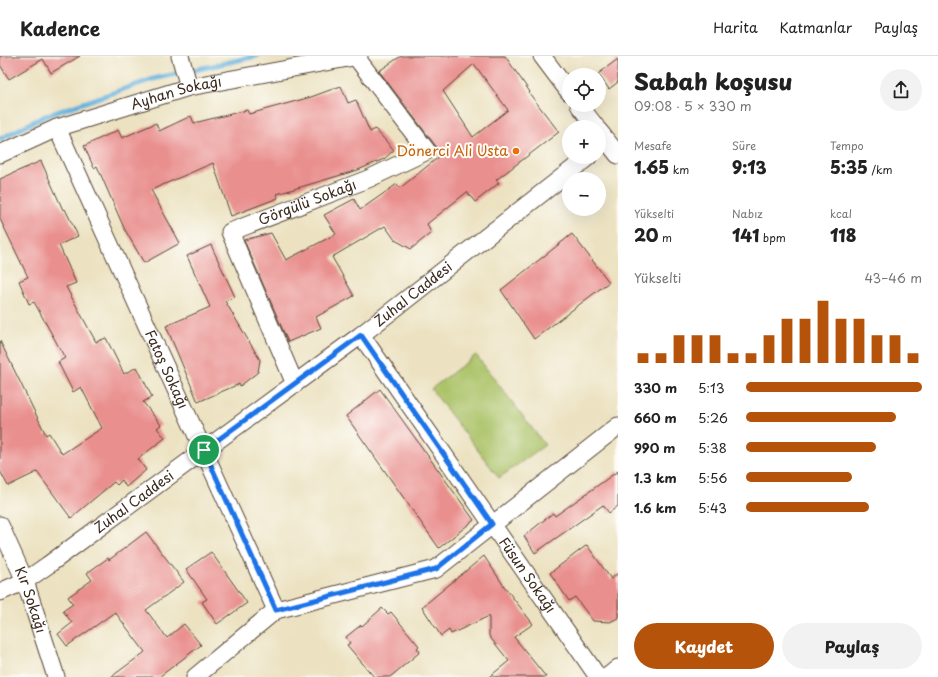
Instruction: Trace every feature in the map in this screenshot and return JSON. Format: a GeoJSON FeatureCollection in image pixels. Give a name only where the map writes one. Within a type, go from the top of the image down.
{"type":"FeatureCollection","features":[{"type":"Feature","properties":{"kind":"street"},"geometry":{"type":"LineString","coordinates":[[180,56],[189,87]]}},
{"type":"Feature","properties":{"kind":"street"},"geometry":{"type":"LineString","coordinates":[[542,56],[562,83]]}},
{"type":"Feature","properties":{"kind":"street","name":"Ayhan Sokağı"},"geometry":{"type":"LineString","coordinates":[[0,154],[57,128],[189,87],[358,57]]}},
{"type":"Feature","properties":{"kind":"street","name":"Görgülü Sokağı"},"geometry":{"type":"LineString","coordinates":[[295,384],[230,232],[368,179],[427,151],[358,57]]}},
{"type":"Feature","properties":{"kind":"street"},"geometry":{"type":"LineString","coordinates":[[584,112],[591,120]]}},
{"type":"Feature","properties":{"kind":"street","name":"Fatoş Sokağı"},"geometry":{"type":"LineString","coordinates":[[57,128],[276,610]]}},
{"type":"Feature","properties":{"kind":"street"},"geometry":{"type":"LineString","coordinates":[[606,139],[618,155]]}},
{"type":"Feature","properties":{"kind":"street","name":"Zuhal Caddesi"},"geometry":{"type":"LineString","coordinates":[[0,592],[26,581],[295,384],[361,335],[579,164]]}},
{"type":"Feature","properties":{"kind":"street","name":"Füsun Sokağı"},"geometry":{"type":"LineString","coordinates":[[361,335],[598,677]]}},
{"type":"Feature","properties":{"kind":"street"},"geometry":{"type":"LineString","coordinates":[[196,677],[276,610],[436,569],[618,426]]}},
{"type":"Feature","properties":{"kind":"street","name":"Kır Sokağı"},"geometry":{"type":"LineString","coordinates":[[0,525],[26,581],[56,677]]}},
{"type":"Feature","properties":{"kind":"street"},"geometry":{"type":"LineString","coordinates":[[607,677],[618,668]]}},
{"type":"Feature","properties":{"kind":"green space"},"geometry":{"type":"Polygon","coordinates":[[[476,355],[545,445],[499,478],[431,389],[476,355]]]}},
{"type":"Feature","properties":{"kind":"building"},"geometry":{"type":"Polygon","coordinates":[[[0,56],[80,56],[51,73],[43,59],[9,79],[0,65],[0,56]]]}},
{"type":"Feature","properties":{"kind":"building"},"geometry":{"type":"Polygon","coordinates":[[[401,56],[505,56],[530,92],[529,93],[559,132],[496,180],[499,183],[475,202],[467,192],[427,224],[431,233],[411,249],[395,240],[385,226],[332,257],[354,296],[316,317],[321,328],[288,342],[244,240],[271,233],[286,260],[336,234],[324,215],[354,199],[360,210],[397,184],[400,188],[440,156],[435,145],[379,71],[401,56]],[[474,64],[443,91],[473,137],[508,110],[474,64]]]}},
{"type":"Feature","properties":{"kind":"building"},"geometry":{"type":"Polygon","coordinates":[[[618,59],[618,82],[609,89],[606,85],[606,68],[618,59]]]}},
{"type":"Feature","properties":{"kind":"building"},"geometry":{"type":"Polygon","coordinates":[[[341,86],[348,103],[356,100],[370,132],[375,129],[394,150],[384,159],[358,170],[277,194],[278,198],[231,216],[213,163],[151,190],[180,243],[144,263],[124,228],[97,166],[94,168],[84,146],[118,130],[122,138],[156,123],[159,131],[191,116],[194,123],[247,110],[249,114],[311,97],[341,86]]]}},
{"type":"Feature","properties":{"kind":"building"},"geometry":{"type":"Polygon","coordinates":[[[41,161],[63,210],[65,209],[78,236],[59,245],[76,283],[66,287],[96,342],[106,338],[124,374],[137,367],[152,397],[143,402],[161,425],[157,428],[165,438],[138,459],[146,470],[126,487],[122,480],[117,485],[114,482],[71,518],[37,472],[8,486],[0,471],[0,341],[46,435],[49,433],[62,454],[102,428],[81,387],[73,392],[58,362],[65,358],[34,302],[29,304],[19,281],[28,277],[0,219],[0,179],[41,161]]]}},
{"type":"Feature","properties":{"kind":"building"},"geometry":{"type":"Polygon","coordinates":[[[572,234],[609,282],[534,339],[501,290],[572,234]]]}},
{"type":"Feature","properties":{"kind":"building"},"geometry":{"type":"Polygon","coordinates":[[[211,245],[235,297],[225,301],[260,360],[258,372],[240,386],[239,384],[198,402],[166,326],[210,307],[187,256],[211,245]]]}},
{"type":"Feature","properties":{"kind":"building"},"geometry":{"type":"Polygon","coordinates":[[[380,389],[474,520],[439,548],[346,416],[380,389]]]}},
{"type":"Feature","properties":{"kind":"building"},"geometry":{"type":"Polygon","coordinates":[[[618,471],[618,506],[609,513],[603,505],[535,553],[524,536],[553,513],[555,516],[618,471]]]}},
{"type":"Feature","properties":{"kind":"building"},"geometry":{"type":"Polygon","coordinates":[[[146,532],[184,582],[146,610],[167,638],[184,624],[201,645],[159,677],[111,677],[145,652],[115,612],[67,646],[58,634],[72,623],[63,611],[73,604],[68,597],[92,580],[87,573],[108,558],[109,560],[146,532]]]}},
{"type":"Feature","properties":{"kind":"building"},"geometry":{"type":"Polygon","coordinates":[[[587,545],[611,579],[618,573],[618,618],[610,622],[593,621],[575,597],[569,601],[550,573],[587,545]]]}},
{"type":"Feature","properties":{"kind":"building"},"geometry":{"type":"Polygon","coordinates":[[[211,552],[247,603],[217,624],[202,602],[207,599],[186,569],[211,552]]]}},
{"type":"Feature","properties":{"kind":"building"},"geometry":{"type":"Polygon","coordinates":[[[484,556],[504,586],[533,624],[514,637],[546,677],[489,677],[509,661],[489,636],[489,616],[451,634],[449,630],[441,636],[422,607],[484,556]]]}},
{"type":"Feature","properties":{"kind":"building"},"geometry":{"type":"Polygon","coordinates":[[[382,608],[388,614],[391,612],[419,646],[417,648],[420,652],[390,677],[374,677],[347,645],[350,643],[346,637],[361,625],[362,626],[382,608]]]}},
{"type":"Feature","properties":{"kind":"waterway"},"geometry":{"type":"LineString","coordinates":[[0,139],[45,116],[153,79],[257,56]]}},
{"type":"Feature","properties":{"kind":"place","name":"Dönerci Ali Usta"},"geometry":{"type":"Point","coordinates":[516,151]}},
{"type":"Feature","properties":{"kind":"route"},"geometry":{"type":"LineString","coordinates":[[361,335],[492,524],[436,569],[276,610],[204,450],[361,335]]}}]}
